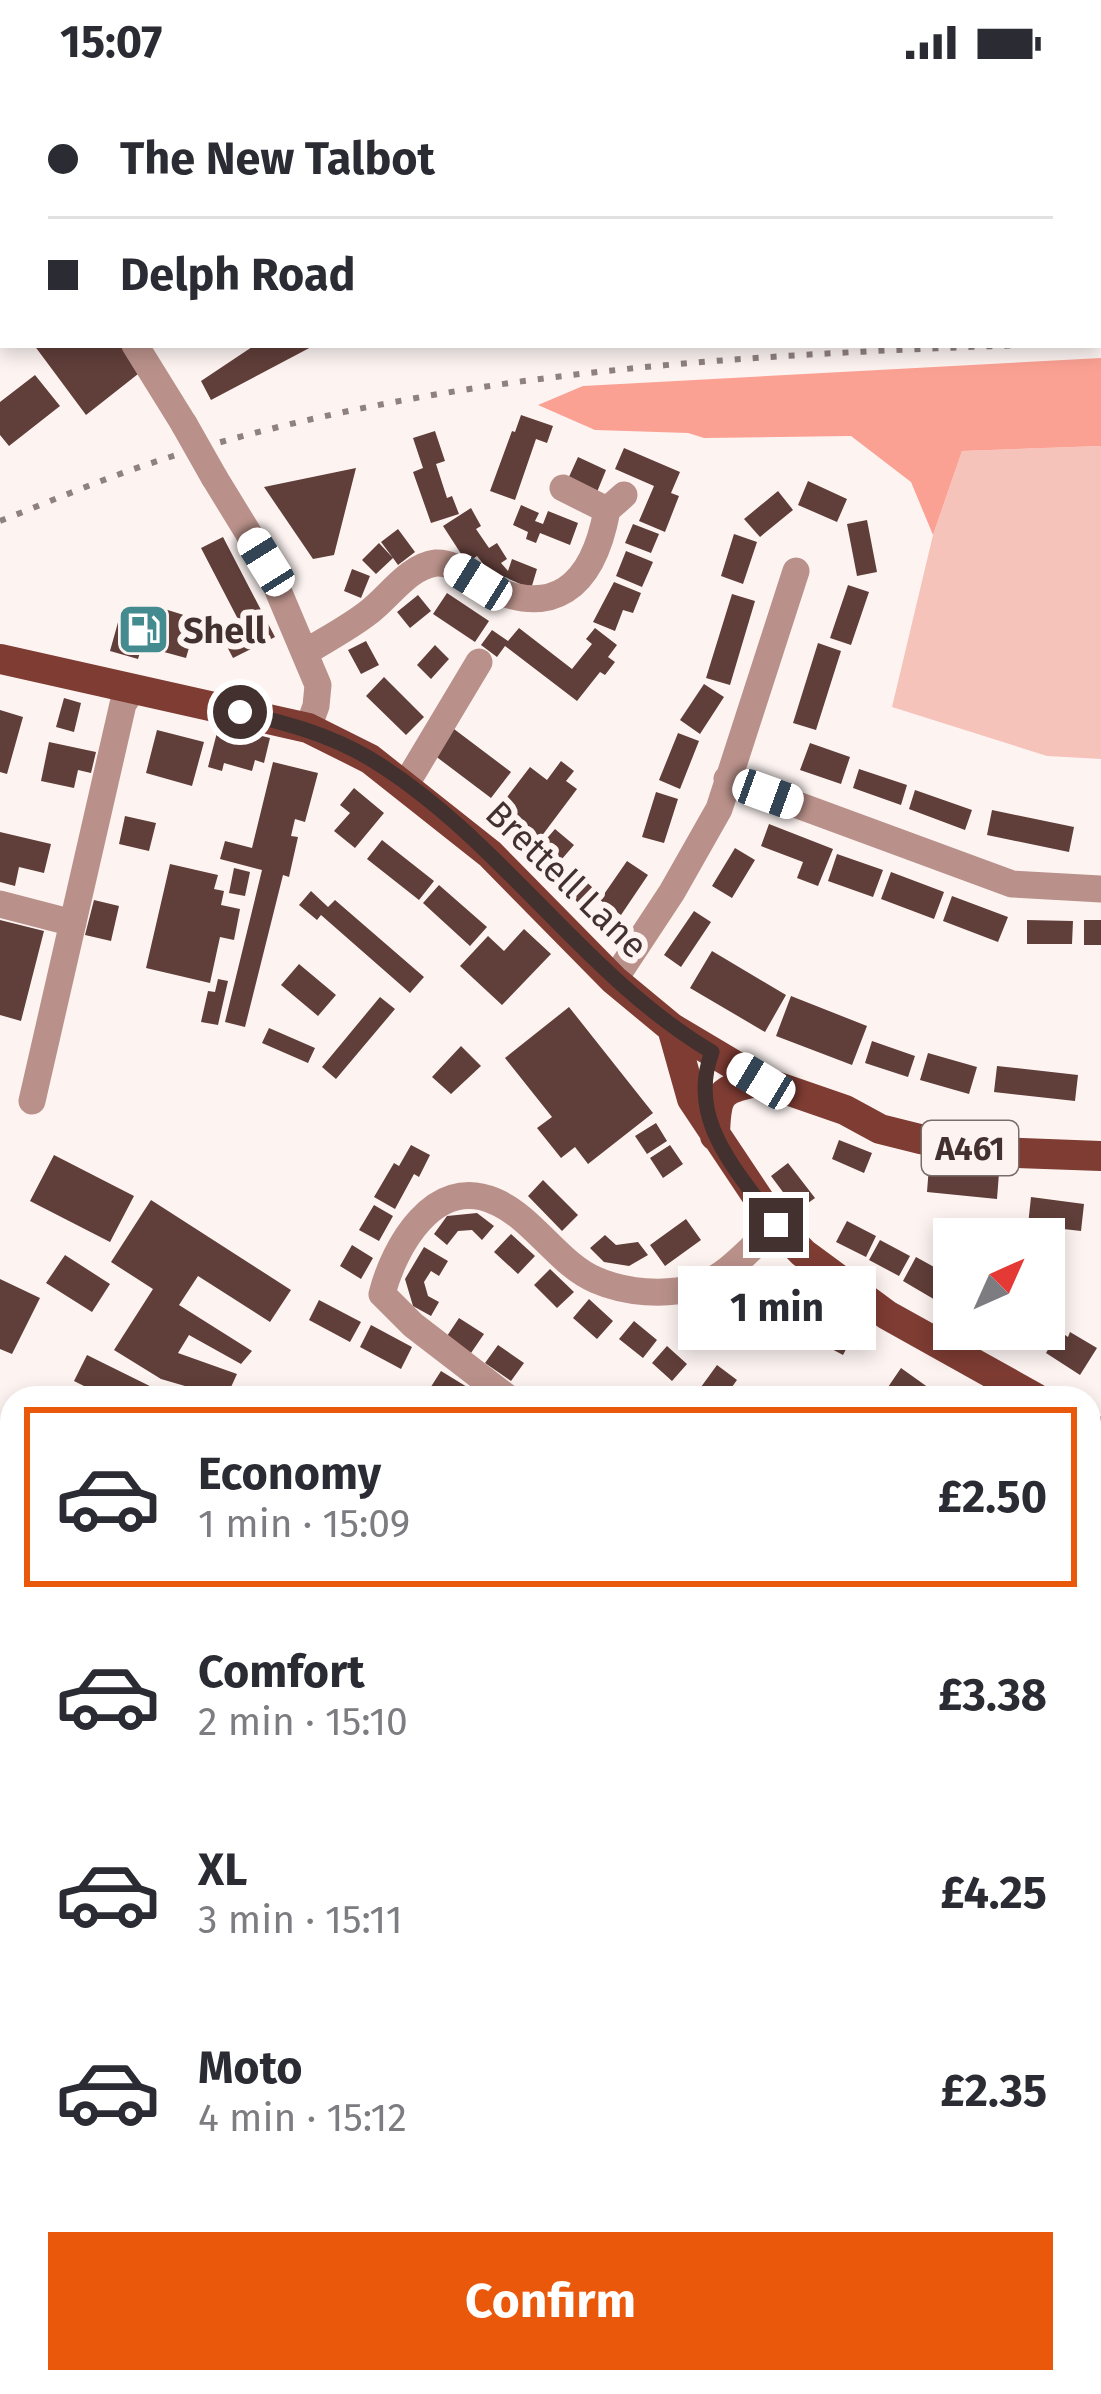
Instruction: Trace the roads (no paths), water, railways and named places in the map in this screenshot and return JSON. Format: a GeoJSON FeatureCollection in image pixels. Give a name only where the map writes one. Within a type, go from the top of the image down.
{"type":"FeatureCollection","features":[{"type":"Feature","properties":{"kind":"main road","name":"Brettell Lane"},"geometry":{"type":"LineString","coordinates":[[0,659],[308,728],[370,759],[490,854],[614,980],[672,1028]]}},
{"type":"Feature","properties":{"kind":"main road","name":"A461"},"geometry":{"type":"LineString","coordinates":[[672,1028],[761,1081],[845,1110],[880,1129],[1029,1155],[1101,1156]]}},
{"type":"Feature","properties":{"kind":"main road"},"geometry":{"type":"LineString","coordinates":[[672,1028],[692,1099],[776,1225],[856,1294],[1015,1386]]}},
{"type":"Feature","properties":{"kind":"main road"},"geometry":{"type":"LineString","coordinates":[[711,1129],[704,1073],[712,1052]]}},
{"type":"Feature","properties":{"kind":"main road"},"geometry":{"type":"LineString","coordinates":[[711,1129],[716,1102],[730,1087],[761,1081]]}},
{"type":"Feature","properties":{"kind":"main road","name":"A461"},"geometry":{"type":"LineString","coordinates":[[845,1110],[1004,1136],[1101,1137]]}},
{"type":"Feature","properties":{"kind":"street"},"geometry":{"type":"LineString","coordinates":[[137,348],[266,562],[318,685],[308,728]]}},
{"type":"Feature","properties":{"kind":"street"},"geometry":{"type":"LineString","coordinates":[[306,652],[369,613],[407,577],[431,563],[449,564],[509,596],[544,601],[565,592],[595,556],[616,502],[563,488]]}},
{"type":"Feature","properties":{"kind":"street"},"geometry":{"type":"LineString","coordinates":[[614,980],[707,830],[796,571]]}},
{"type":"Feature","properties":{"kind":"street"},"geometry":{"type":"LineString","coordinates":[[406,784],[479,662]]}},
{"type":"Feature","properties":{"kind":"street"},"geometry":{"type":"LineString","coordinates":[[32,1101],[123,704],[133,689]]}},
{"type":"Feature","properties":{"kind":"street"},"geometry":{"type":"LineString","coordinates":[[728,779],[1012,884],[1101,889]]}},
{"type":"Feature","properties":{"kind":"street"},"geometry":{"type":"LineString","coordinates":[[0,904],[73,923]]}},
{"type":"Feature","properties":{"kind":"street"},"geometry":{"type":"LineString","coordinates":[[492,1386],[413,1325],[382,1294],[387,1273],[431,1206],[467,1196],[495,1201],[592,1279],[626,1290],[674,1292],[698,1287],[720,1276],[776,1225]]}},
{"type":"Feature","properties":{"kind":"railway"},"geometry":{"type":"LineString","coordinates":[[0,521],[170,457],[380,405],[593,372],[959,348]]}},
{"type":"Feature","properties":{"kind":"place","name":"Shell"},"geometry":{"type":"Point","coordinates":[144,630]}}]}
